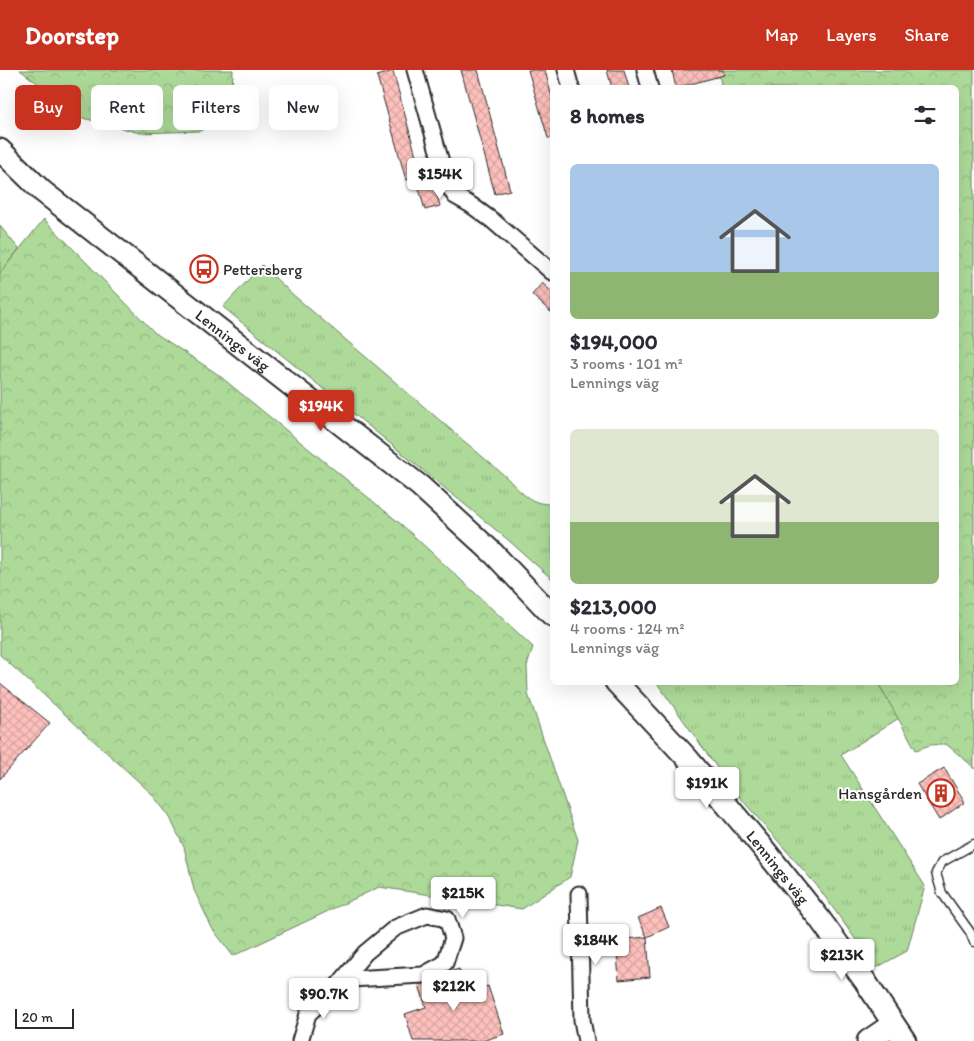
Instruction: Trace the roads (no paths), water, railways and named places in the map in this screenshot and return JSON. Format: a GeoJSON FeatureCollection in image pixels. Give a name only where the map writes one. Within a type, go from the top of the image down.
{"type":"FeatureCollection","features":[{"type":"Feature","properties":{"kind":"main road","name":"Lennings väg"},"geometry":{"type":"LineString","coordinates":[[0,150],[42,191],[420,486],[494,554],[550,613]]}},
{"type":"Feature","properties":{"kind":"main road","name":"Lennings väg"},"geometry":{"type":"LineString","coordinates":[[619,685],[688,759],[763,848],[819,918],[865,981],[905,1041]]}},
{"type":"Feature","properties":{"kind":"main road"},"geometry":{"type":"LineString","coordinates":[[868,1041],[893,1024]]}},
{"type":"Feature","properties":{"kind":"street"},"geometry":{"type":"LineString","coordinates":[[415,70],[447,183],[455,196],[471,205],[492,221],[550,270]]}},
{"type":"Feature","properties":{"kind":"street"},"geometry":{"type":"LineString","coordinates":[[566,70],[570,85]]}},
{"type":"Feature","properties":{"kind":"street"},"geometry":{"type":"LineString","coordinates":[[645,70],[649,85]]}},
{"type":"Feature","properties":{"kind":"street"},"geometry":{"type":"LineString","coordinates":[[579,894],[582,1020],[586,1041]]}},
{"type":"Feature","properties":{"kind":"street"},"geometry":{"type":"LineString","coordinates":[[300,1041],[308,1014],[334,990],[365,953],[395,928],[428,915],[447,919],[452,938],[445,963],[423,975],[351,979],[334,990]]}},
{"type":"Feature","properties":{"kind":"lane"},"geometry":{"type":"LineString","coordinates":[[974,844],[942,862],[936,873],[942,893],[970,932],[974,942]]}},
{"type":"Feature","properties":{"kind":"place","name":"Pettersberg"},"geometry":{"type":"Point","coordinates":[204,269]}},
{"type":"Feature","properties":{"kind":"place","name":"Hansgården"},"geometry":{"type":"Point","coordinates":[941,793]}}]}
